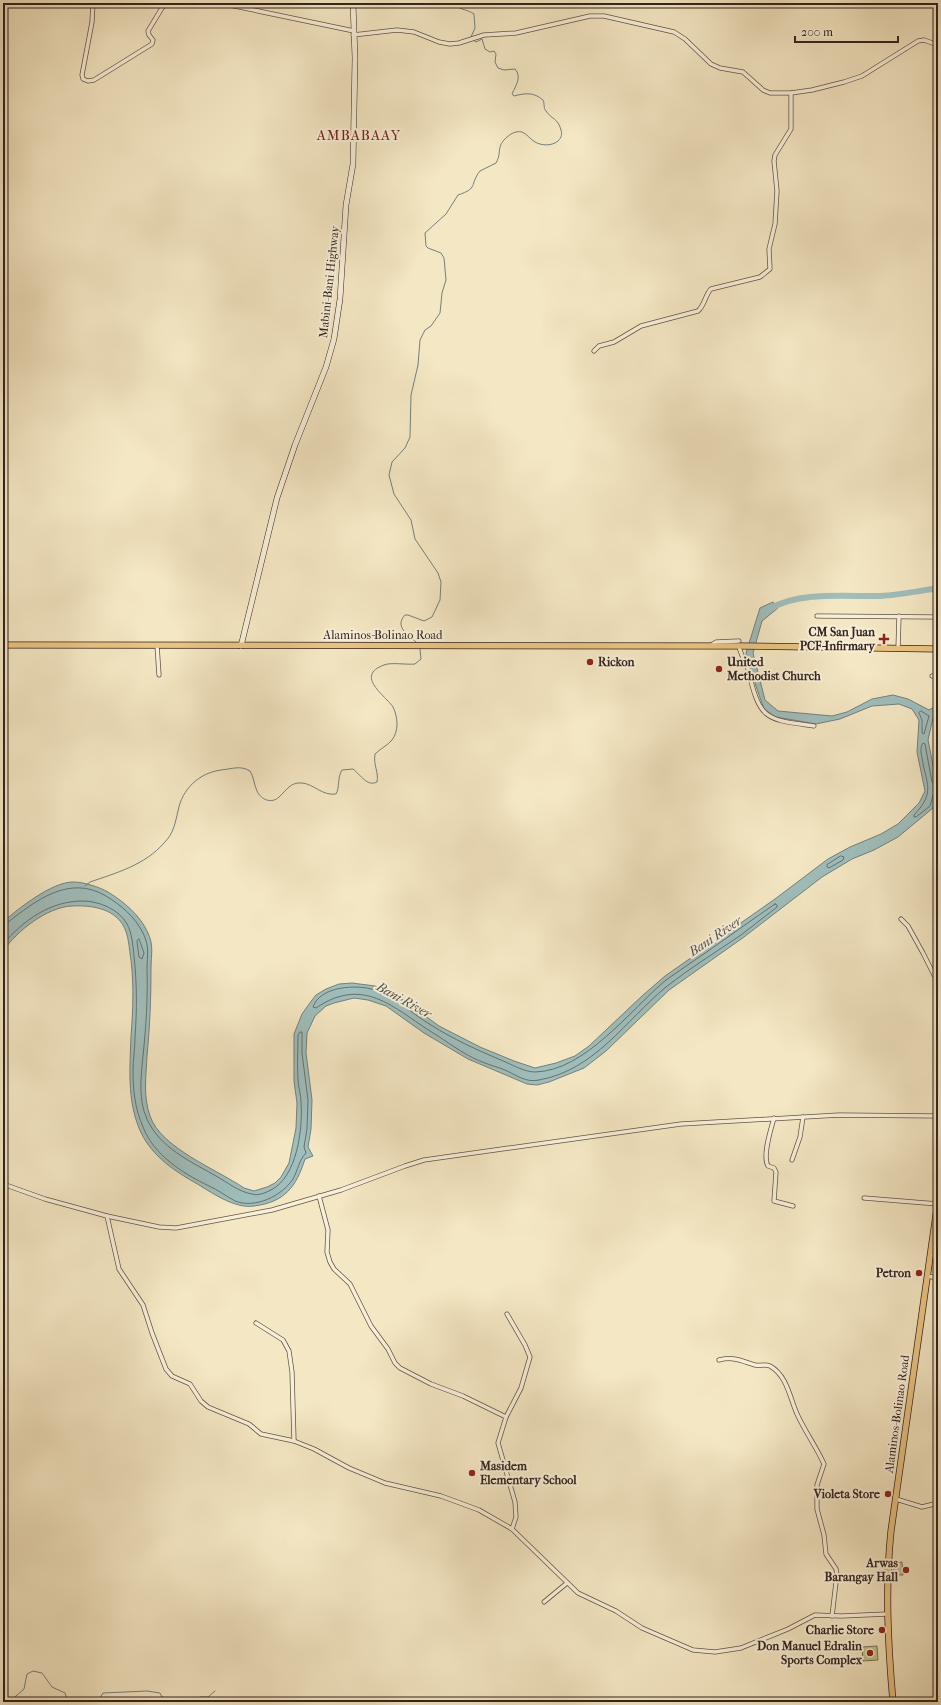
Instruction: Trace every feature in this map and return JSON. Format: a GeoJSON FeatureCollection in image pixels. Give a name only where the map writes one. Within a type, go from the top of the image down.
{"type":"FeatureCollection","features":[{"type":"Feature","properties":{"kind":"main road","name":"Mabini-Bani Highway"},"geometry":{"type":"LineString","coordinates":[[241,646],[277,498],[295,445],[326,367],[334,339],[340,299],[346,205],[353,164],[355,66],[353,3]]}},
{"type":"Feature","properties":{"kind":"main road","name":"Alaminos-Bolinao Road"},"geometry":{"type":"LineString","coordinates":[[3,645],[710,647],[740,645],[763,647],[938,649]]}},
{"type":"Feature","properties":{"kind":"main road","name":"Alaminos-Bolinao Road"},"geometry":{"type":"LineString","coordinates":[[893,1702],[886,1614],[887,1568],[938,1201]]}},
{"type":"Feature","properties":{"kind":"street"},"geometry":{"type":"LineString","coordinates":[[93,3],[92,22],[82,75],[83,79],[88,81],[94,80],[152,44],[153,40],[148,32],[165,3]]}},
{"type":"Feature","properties":{"kind":"street"},"geometry":{"type":"LineString","coordinates":[[220,3],[354,33],[397,30],[414,32],[439,42],[450,44],[466,42],[484,35],[516,33],[590,16],[604,16],[669,30],[685,39],[716,67],[743,72],[763,90],[770,93],[791,93],[844,82],[862,76],[918,41],[924,40],[938,45]]}},
{"type":"Feature","properties":{"kind":"street"},"geometry":{"type":"LineString","coordinates":[[594,351],[599,346],[614,342],[641,326],[698,311],[712,289],[760,277],[769,271],[771,266],[769,249],[775,224],[777,191],[774,161],[775,155],[791,129],[791,93]]}},
{"type":"Feature","properties":{"kind":"street"},"geometry":{"type":"LineString","coordinates":[[818,616],[938,617]]}},
{"type":"Feature","properties":{"kind":"street"},"geometry":{"type":"LineString","coordinates":[[898,649],[899,616]]}},
{"type":"Feature","properties":{"kind":"street"},"geometry":{"type":"LineString","coordinates":[[740,645],[756,698],[763,712],[777,720],[814,726]]}},
{"type":"Feature","properties":{"kind":"street"},"geometry":{"type":"LineString","coordinates":[[157,646],[159,676]]}},
{"type":"Feature","properties":{"kind":"street"},"geometry":{"type":"LineString","coordinates":[[932,676],[938,676]]}},
{"type":"Feature","properties":{"kind":"street"},"geometry":{"type":"LineString","coordinates":[[902,919],[908,926],[924,953],[934,975],[938,977]]}},
{"type":"Feature","properties":{"kind":"street"},"geometry":{"type":"LineString","coordinates":[[3,1184],[45,1199],[108,1216],[160,1227],[176,1228],[272,1210],[346,1188],[424,1160],[654,1127],[774,1118],[839,1115],[938,1116]]}},
{"type":"Feature","properties":{"kind":"street"},"geometry":{"type":"LineString","coordinates":[[792,1160],[800,1137],[803,1117]]}},
{"type":"Feature","properties":{"kind":"street"},"geometry":{"type":"LineString","coordinates":[[774,1118],[770,1129],[766,1160],[768,1166],[774,1168],[776,1172],[774,1201],[793,1206]]}},
{"type":"Feature","properties":{"kind":"street"},"geometry":{"type":"LineString","coordinates":[[319,1196],[328,1230],[328,1252],[331,1266],[350,1284],[371,1326],[388,1349],[395,1363],[400,1368],[431,1384],[463,1396],[506,1417]]}},
{"type":"Feature","properties":{"kind":"street"},"geometry":{"type":"LineString","coordinates":[[864,1198],[938,1204]]}},
{"type":"Feature","properties":{"kind":"street"},"geometry":{"type":"LineString","coordinates":[[108,1216],[119,1269],[143,1305],[152,1333],[169,1373],[190,1384],[201,1401],[208,1407],[248,1424],[261,1434],[294,1441],[314,1449],[349,1468],[385,1483],[441,1496],[478,1510],[512,1530],[537,1552],[578,1594],[616,1611],[642,1628],[693,1650],[715,1652],[741,1648],[788,1629],[815,1615],[832,1616],[886,1614]]}},
{"type":"Feature","properties":{"kind":"street"},"geometry":{"type":"LineString","coordinates":[[927,1276],[938,1278]]}},
{"type":"Feature","properties":{"kind":"street"},"geometry":{"type":"LineString","coordinates":[[507,1314],[525,1345],[530,1357],[520,1391],[506,1417],[498,1443],[515,1502],[516,1517],[512,1530]]}},
{"type":"Feature","properties":{"kind":"street"},"geometry":{"type":"LineString","coordinates":[[256,1323],[283,1340],[289,1351],[292,1372],[294,1441]]}},
{"type":"Feature","properties":{"kind":"street"},"geometry":{"type":"LineString","coordinates":[[719,1360],[732,1358],[747,1361],[755,1365],[769,1366],[772,1368],[784,1381],[798,1415],[821,1456],[824,1464],[816,1485],[817,1509],[824,1535],[826,1554],[836,1569],[837,1574],[832,1616]]}},
{"type":"Feature","properties":{"kind":"street"},"geometry":{"type":"LineString","coordinates":[[896,1499],[922,1507],[938,1503]]}},
{"type":"Feature","properties":{"kind":"street"},"geometry":{"type":"LineString","coordinates":[[544,1602],[567,1583]]}},
{"type":"Feature","properties":{"kind":"green space"},"geometry":{"type":"Polygon","coordinates":[[[902,1562],[903,1575],[894,1575],[893,1563],[902,1562]]]}},
{"type":"Feature","properties":{"kind":"green space","name":"Don Manuel Edralin Sports Complex"},"geometry":{"type":"Polygon","coordinates":[[[877,1646],[878,1660],[863,1661],[862,1647],[877,1646]]]}},
{"type":"Feature","properties":{"kind":"water"},"geometry":{"type":"Polygon","coordinates":[[[773,602],[778,608],[762,621],[753,653],[765,700],[778,711],[832,716],[847,712],[872,699],[893,695],[908,699],[929,710],[938,705],[938,714],[933,718],[928,740],[938,790],[933,808],[898,837],[874,850],[852,859],[822,877],[744,937],[669,990],[606,1051],[584,1068],[549,1082],[537,1085],[527,1084],[468,1059],[424,1033],[386,1006],[368,1000],[354,998],[326,1006],[315,1016],[307,1033],[306,1053],[312,1100],[311,1129],[308,1147],[313,1156],[305,1159],[298,1178],[288,1192],[281,1197],[265,1204],[254,1206],[239,1205],[215,1195],[169,1166],[155,1153],[143,1137],[139,1128],[135,1117],[130,1083],[133,998],[132,969],[126,933],[119,919],[107,911],[93,907],[62,907],[33,921],[9,943],[3,951],[3,922],[36,897],[55,886],[73,882],[91,885],[108,892],[126,905],[145,926],[152,946],[146,1071],[146,1101],[150,1116],[156,1128],[177,1148],[244,1188],[254,1191],[275,1183],[281,1177],[289,1163],[296,1128],[297,1103],[294,1081],[294,1034],[302,1014],[316,995],[326,989],[339,984],[352,983],[375,986],[405,1001],[439,1026],[480,1047],[535,1068],[556,1063],[575,1056],[589,1046],[665,976],[775,899],[828,859],[850,847],[881,834],[898,824],[919,803],[925,791],[917,752],[919,720],[912,709],[899,704],[872,706],[840,719],[816,724],[776,717],[764,709],[746,653],[760,608],[773,602]]]}},
{"type":"Feature","properties":{"kind":"waterway"},"geometry":{"type":"LineString","coordinates":[[453,3],[457,7],[474,14],[475,28],[471,37]]}},
{"type":"Feature","properties":{"kind":"waterway"},"geometry":{"type":"LineString","coordinates":[[418,644],[404,631],[401,624],[402,620],[405,615],[424,621],[432,617],[440,600],[441,582],[438,573],[415,539],[411,520],[394,494],[389,475],[392,462],[405,448],[410,437],[411,395],[418,365],[420,340],[425,330],[431,326],[440,313],[442,293],[446,280],[444,258],[441,253],[426,246],[425,233],[446,214],[458,195],[465,193],[473,186],[480,171],[496,163],[502,142],[511,134],[522,132],[535,142],[547,145],[558,141],[562,134],[560,126],[545,110],[543,100],[540,97],[533,94],[514,96],[512,94],[518,78],[515,69],[504,70],[498,68],[495,62],[496,54],[494,51],[490,52],[485,49],[482,39],[476,42],[473,40]]}},
{"type":"Feature","properties":{"kind":"waterway"},"geometry":{"type":"LineString","coordinates":[[770,609],[781,603],[808,597],[880,596],[938,588]]}},
{"type":"Feature","properties":{"kind":"waterway"},"geometry":{"type":"LineString","coordinates":[[85,886],[90,882],[139,863],[156,851],[172,832],[180,803],[188,789],[199,778],[213,772],[232,768],[243,768],[250,771],[259,794],[264,799],[270,801],[276,799],[289,787],[298,783],[310,785],[322,792],[336,794],[342,770],[353,769],[367,782],[377,782],[375,754],[392,740],[396,732],[397,724],[393,707],[375,686],[372,680],[372,675],[375,670],[387,664],[415,664],[421,659],[420,649]]}},
{"type":"Feature","properties":{"kind":"waterway"},"geometry":{"type":"LineString","coordinates":[[9,1702],[24,1689],[27,1674],[33,1671],[42,1673],[52,1687],[65,1693],[68,1702]]}},
{"type":"Feature","properties":{"kind":"waterway"},"geometry":{"type":"LineString","coordinates":[[100,1702],[100,1698],[103,1693],[147,1691],[160,1693],[162,1697],[190,1701],[200,1697],[208,1697],[215,1691]]}},
{"type":"Feature","properties":{"kind":"place","name":"CM San Juan PCF-Infirmary"},"geometry":{"type":"Point","coordinates":[884,639]}},
{"type":"Feature","properties":{"kind":"place","name":"Rickon"},"geometry":{"type":"Point","coordinates":[590,662]}},
{"type":"Feature","properties":{"kind":"place","name":"United Methodist Church"},"geometry":{"type":"Point","coordinates":[719,669]}},
{"type":"Feature","properties":{"kind":"place","name":"Petron"},"geometry":{"type":"Point","coordinates":[919,1273]}},
{"type":"Feature","properties":{"kind":"place","name":"Masidem Elementary School"},"geometry":{"type":"Point","coordinates":[472,1473]}},
{"type":"Feature","properties":{"kind":"place","name":"Violeta Store"},"geometry":{"type":"Point","coordinates":[888,1494]}},
{"type":"Feature","properties":{"kind":"place","name":"Arwas Barangay Hall"},"geometry":{"type":"Point","coordinates":[906,1570]}},
{"type":"Feature","properties":{"kind":"place","name":"Charlie Store"},"geometry":{"type":"Point","coordinates":[882,1630]}},
{"type":"Feature","properties":{"kind":"place","name":"Don Manuel Edralin Sports Complex"},"geometry":{"type":"Point","coordinates":[870,1653]}},
{"type":"Feature","properties":{"kind":"district","name":"AMBABAAY"},"geometry":{"type":"Point","coordinates":[359,135]}},
{"type":"Feature","properties":{"kind":"water label","name":"Bani River"},"geometry":{"type":"Point","coordinates":[715,936]}},
{"type":"Feature","properties":{"kind":"water label","name":"Bani River"},"geometry":{"type":"Point","coordinates":[404,1000]}}]}
